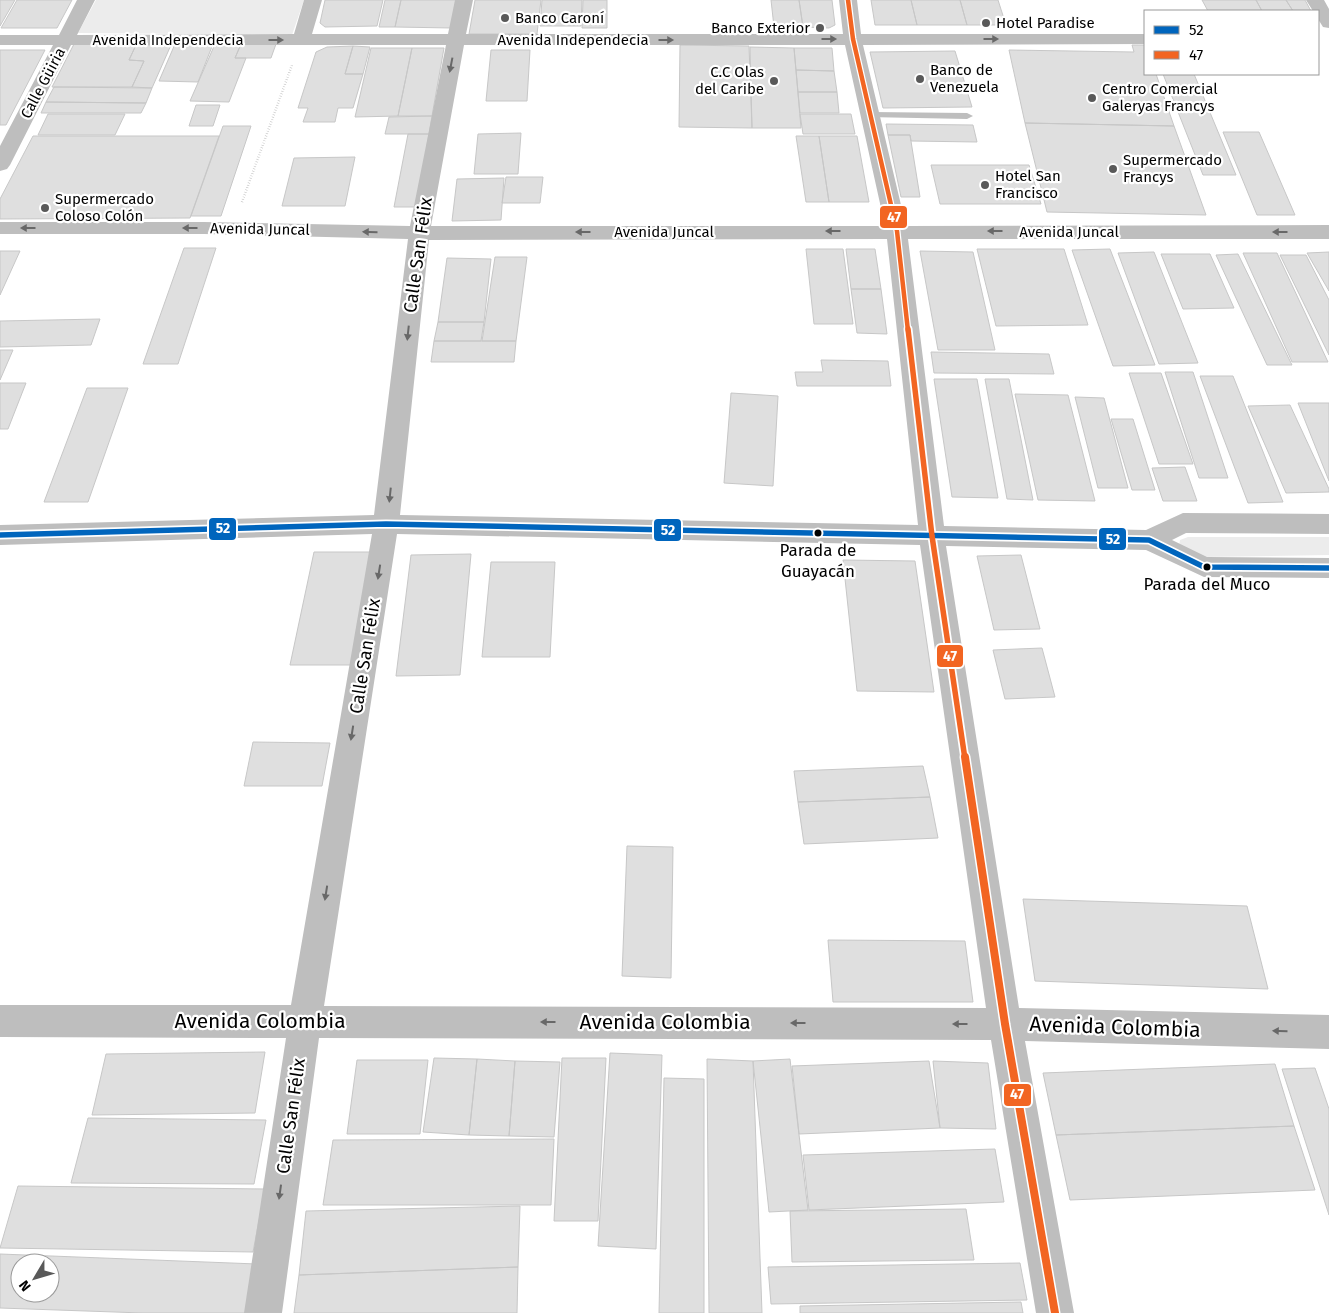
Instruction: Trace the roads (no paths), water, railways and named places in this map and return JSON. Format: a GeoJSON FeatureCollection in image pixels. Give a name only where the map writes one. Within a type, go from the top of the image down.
{"type":"FeatureCollection","features":[{"type":"Feature","properties":{"kind":"street","name":"Calle Güiria"},"geometry":{"type":"LineString","coordinates":[[0,165],[86,0]]}},
{"type":"Feature","properties":{"kind":"street"},"geometry":{"type":"LineString","coordinates":[[301,40],[313,0]]}},
{"type":"Feature","properties":{"kind":"street","name":"Calle San Félix"},"geometry":{"type":"LineString","coordinates":[[263,1313],[305,1021],[386,524],[419,233],[464,0]]}},
{"type":"Feature","properties":{"kind":"street"},"geometry":{"type":"LineString","coordinates":[[848,0],[853,39],[897,231],[932,536],[1005,1024],[1055,1313]]}},
{"type":"Feature","properties":{"kind":"street"},"geometry":{"type":"LineString","coordinates":[[1319,11],[1327,33]]}},
{"type":"Feature","properties":{"kind":"street","name":"Avenida Independecia"},"geometry":{"type":"LineString","coordinates":[[0,40],[1144,39]]}},
{"type":"Feature","properties":{"kind":"street","name":"Avenida Juncal"},"geometry":{"type":"LineString","coordinates":[[0,228],[232,229],[419,233],[1329,232]]}},
{"type":"Feature","properties":{"kind":"street"},"geometry":{"type":"LineString","coordinates":[[1149,540],[1183,522],[1329,524]]}},
{"type":"Feature","properties":{"kind":"street"},"geometry":{"type":"LineString","coordinates":[[0,535],[386,524],[1149,540],[1204,567],[1329,568]]}},
{"type":"Feature","properties":{"kind":"street","name":"Avenida Colombia"},"geometry":{"type":"LineString","coordinates":[[0,1021],[1005,1024],[1329,1032]]}},
{"type":"Feature","properties":{"kind":"lane"},"geometry":{"type":"LineString","coordinates":[[870,115],[967,116]]}},
{"type":"Feature","properties":{"kind":"place","name":"Banco Caroní"},"geometry":{"type":"Point","coordinates":[505,18]}},
{"type":"Feature","properties":{"kind":"place","name":"Hotel Paradise"},"geometry":{"type":"Point","coordinates":[986,23]}},
{"type":"Feature","properties":{"kind":"place","name":"Banco Exterior"},"geometry":{"type":"Point","coordinates":[820,28]}},
{"type":"Feature","properties":{"kind":"place","name":"Banco de Venezuela"},"geometry":{"type":"Point","coordinates":[920,79]}},
{"type":"Feature","properties":{"kind":"place","name":"C.C Olas del Caribe"},"geometry":{"type":"Point","coordinates":[774,81]}},
{"type":"Feature","properties":{"kind":"place","name":"Centro Comercial Galeryas Francys"},"geometry":{"type":"Point","coordinates":[1092,98]}},
{"type":"Feature","properties":{"kind":"place","name":"Supermercado Francys"},"geometry":{"type":"Point","coordinates":[1113,169]}},
{"type":"Feature","properties":{"kind":"place","name":"Hotel San Francisco"},"geometry":{"type":"Point","coordinates":[985,185]}},
{"type":"Feature","properties":{"kind":"place","name":"Supermercado Coloso Colón"},"geometry":{"type":"Point","coordinates":[45,208]}},
{"type":"Feature","properties":{"kind":"place","name":"Parada de Guayacán"},"geometry":{"type":"Point","coordinates":[818,533]}},
{"type":"Feature","properties":{"kind":"place","name":"Parada del Muco"},"geometry":{"type":"Point","coordinates":[1207,567]}}]}
